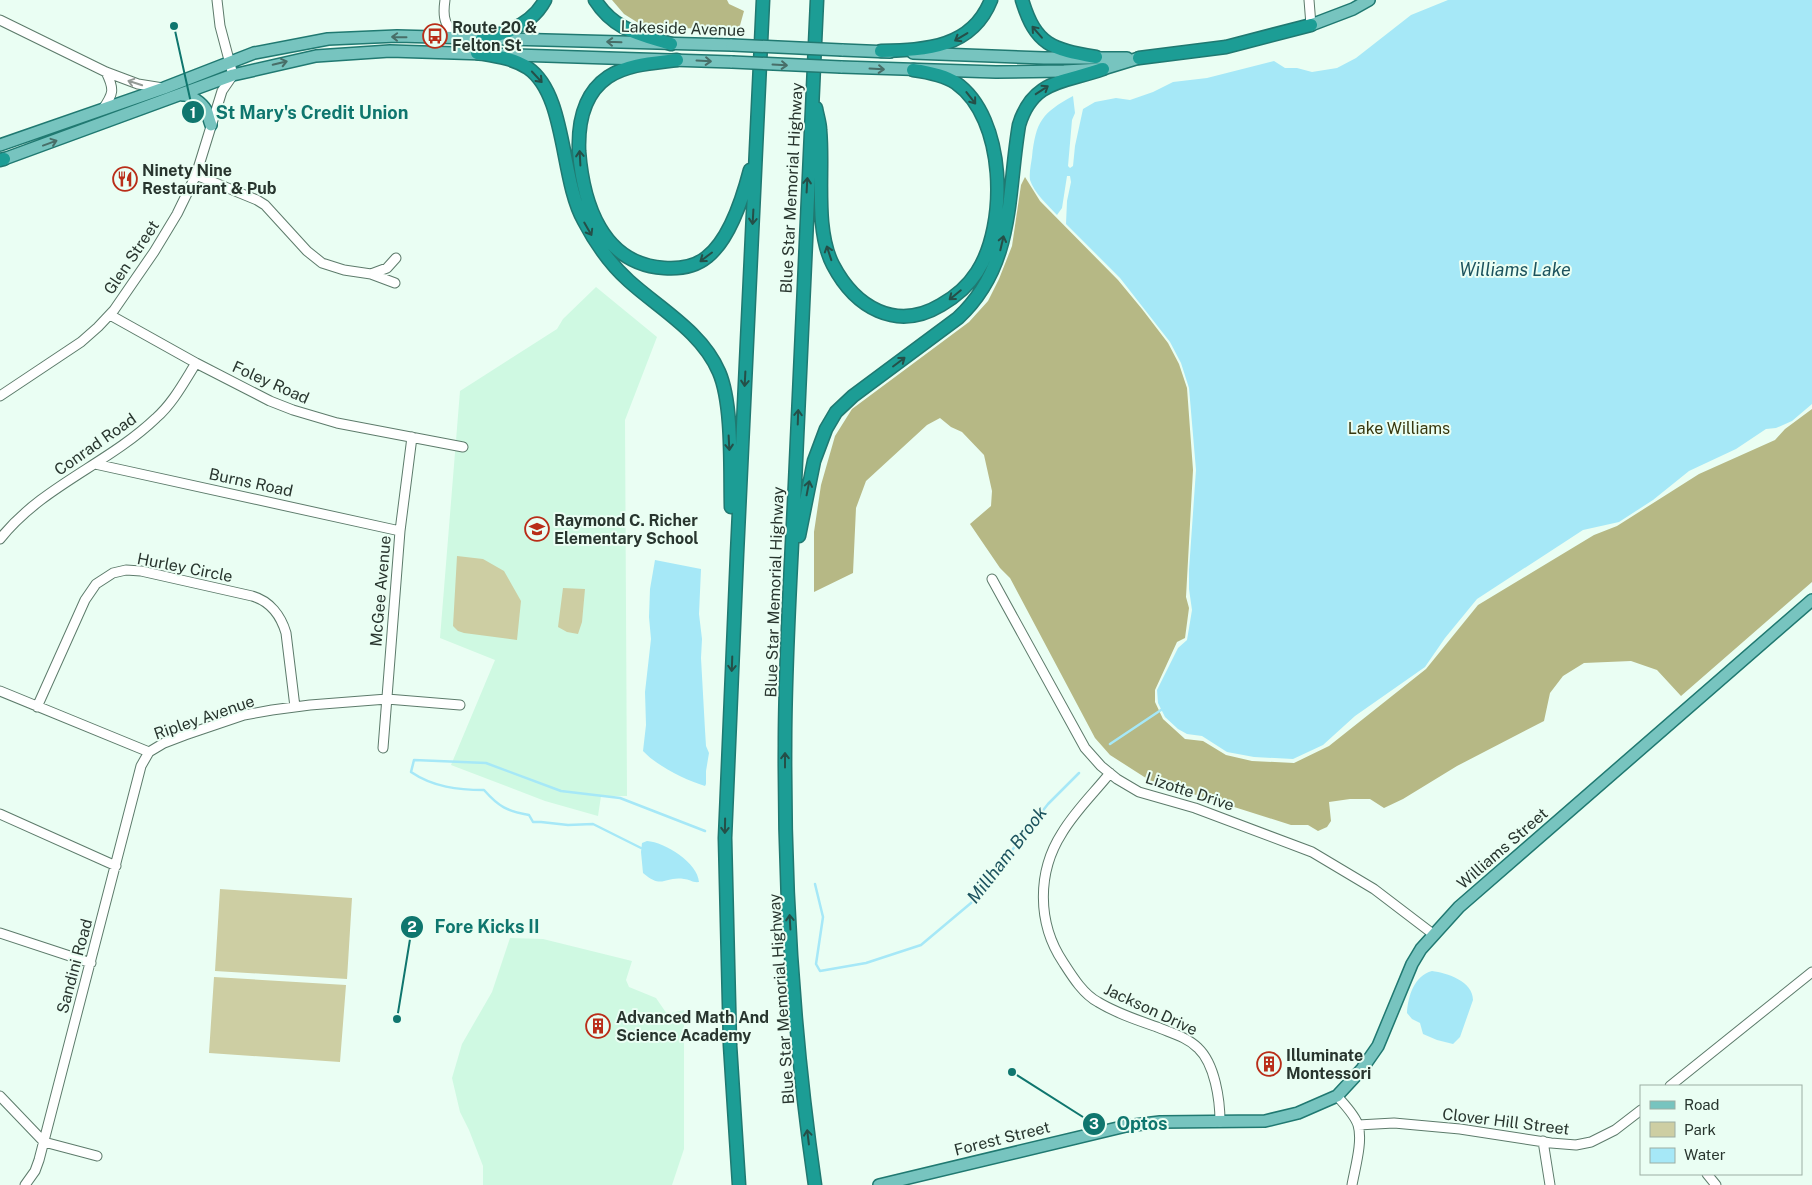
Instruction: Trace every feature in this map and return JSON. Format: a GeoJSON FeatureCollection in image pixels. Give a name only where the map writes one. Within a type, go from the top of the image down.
{"type":"FeatureCollection","features":[{"type":"Feature","properties":{"kind":"highway"},"geometry":{"type":"LineString","coordinates":[[482,39],[501,34],[526,22],[545,0]]}},
{"type":"Feature","properties":{"kind":"highway"},"geometry":{"type":"LineString","coordinates":[[595,0],[610,18],[622,27],[671,44]]}},
{"type":"Feature","properties":{"kind":"highway"},"geometry":{"type":"LineString","coordinates":[[739,1185],[730,1045],[725,838],[762,0]]}},
{"type":"Feature","properties":{"kind":"highway","name":"Blue Star Memorial Highway"},"geometry":{"type":"LineString","coordinates":[[815,1185],[798,1041],[787,849],[785,743],[817,0]]}},
{"type":"Feature","properties":{"kind":"highway"},"geometry":{"type":"LineString","coordinates":[[881,51],[923,48],[955,41],[974,27],[984,14],[991,0]]}},
{"type":"Feature","properties":{"kind":"highway"},"geometry":{"type":"LineString","coordinates":[[1022,0],[1030,24],[1040,38],[1056,47],[1096,57]]}},
{"type":"Feature","properties":{"kind":"highway","name":"Lakeside Avenue"},"geometry":{"type":"LineString","coordinates":[[1139,58],[1226,47],[1311,25]]}},
{"type":"Feature","properties":{"kind":"highway"},"geometry":{"type":"LineString","coordinates":[[477,53],[500,57],[518,63],[529,69],[543,83],[555,113],[574,199],[581,217],[598,245],[611,263],[629,281],[692,335],[719,370],[725,389],[728,418],[732,518],[733,638]]}},
{"type":"Feature","properties":{"kind":"highway"},"geometry":{"type":"LineString","coordinates":[[677,60],[629,67],[607,78],[586,101],[581,117],[578,133],[584,188],[598,225],[618,251],[638,263],[662,268],[690,266],[707,257],[723,237],[740,202],[750,169],[757,133]]}},
{"type":"Feature","properties":{"kind":"highway"},"geometry":{"type":"LineString","coordinates":[[791,588],[811,472],[830,420],[853,396],[958,318],[971,306],[991,276],[1002,246],[1017,138],[1023,113],[1037,93],[1044,88],[1103,68]]}},
{"type":"Feature","properties":{"kind":"highway"},"geometry":{"type":"LineString","coordinates":[[812,92],[820,128],[824,236],[832,264],[849,290],[860,300],[872,308],[896,316],[909,317],[936,309],[969,283],[984,258],[993,227],[997,197],[996,158],[991,138],[980,112],[970,96],[951,80],[936,74],[913,70]]}},
{"type":"Feature","properties":{"kind":"main road","name":"Lakeside Avenue"},"geometry":{"type":"LineString","coordinates":[[1311,25],[1352,9],[1369,0]]}},
{"type":"Feature","properties":{"kind":"main road","name":"Lakeside Avenue"},"geometry":{"type":"LineString","coordinates":[[0,145],[103,110],[229,62],[266,50],[328,39],[397,36],[881,51],[1026,58],[1139,58]]}},
{"type":"Feature","properties":{"kind":"main road","name":"Lakeside Avenue"},"geometry":{"type":"LineString","coordinates":[[2,160],[233,75],[307,58],[349,53],[390,51],[477,53],[842,68],[1044,72],[1103,68],[1139,58]]}},
{"type":"Feature","properties":{"kind":"main road"},"geometry":{"type":"LineString","coordinates":[[182,95],[186,94],[205,108],[211,125]]}},
{"type":"Feature","properties":{"kind":"main road","name":"Williams Street"},"geometry":{"type":"LineString","coordinates":[[1337,1096],[1370,1059],[1382,1036],[1412,964],[1421,949],[1458,907],[1812,600]]}},
{"type":"Feature","properties":{"kind":"main road","name":"Forest Street"},"geometry":{"type":"LineString","coordinates":[[879,1185],[1126,1126],[1152,1122],[1252,1122],[1272,1120],[1306,1110],[1337,1096]]}},
{"type":"Feature","properties":{"kind":"street"},"geometry":{"type":"LineString","coordinates":[[217,0],[220,26],[233,75]]}},
{"type":"Feature","properties":{"kind":"street"},"geometry":{"type":"LineString","coordinates":[[445,0],[443,12],[445,22],[451,31],[462,38]]}},
{"type":"Feature","properties":{"kind":"street"},"geometry":{"type":"LineString","coordinates":[[1309,0],[1311,25]]}},
{"type":"Feature","properties":{"kind":"street"},"geometry":{"type":"LineString","coordinates":[[0,20],[106,72],[138,84],[164,88]]}},
{"type":"Feature","properties":{"kind":"street"},"geometry":{"type":"LineString","coordinates":[[103,110],[112,90],[112,83],[106,72]]}},
{"type":"Feature","properties":{"kind":"street","name":"Glen Street"},"geometry":{"type":"LineString","coordinates":[[0,396],[81,342],[110,314],[177,214],[196,175],[222,91],[233,75]]}},
{"type":"Feature","properties":{"kind":"street"},"geometry":{"type":"LineString","coordinates":[[196,175],[257,200],[265,206],[307,251],[322,262],[344,270],[371,274],[395,283]]}},
{"type":"Feature","properties":{"kind":"street"},"geometry":{"type":"LineString","coordinates":[[371,274],[386,268],[396,258]]}},
{"type":"Feature","properties":{"kind":"street","name":"Foley Road"},"geometry":{"type":"LineString","coordinates":[[110,314],[196,363],[270,401],[302,414],[463,447]]}},
{"type":"Feature","properties":{"kind":"street","name":"Conrad Road"},"geometry":{"type":"LineString","coordinates":[[0,539],[29,508],[131,439],[157,418],[196,363]]}},
{"type":"Feature","properties":{"kind":"street","name":"McGee Avenue"},"geometry":{"type":"LineString","coordinates":[[383,748],[400,532],[412,437]]}},
{"type":"Feature","properties":{"kind":"street","name":"Burns Road"},"geometry":{"type":"LineString","coordinates":[[95,464],[400,532]]}},
{"type":"Feature","properties":{"kind":"street","name":"Hurley Circle"},"geometry":{"type":"LineString","coordinates":[[37,707],[77,614],[91,590],[101,580],[113,573],[134,570],[261,599],[282,622],[286,633],[295,707]]}},
{"type":"Feature","properties":{"kind":"street","name":"Lizotte Drive"},"geometry":{"type":"LineString","coordinates":[[992,579],[1085,748],[1117,779],[1139,792],[1195,808],[1312,852],[1374,889],[1433,934]]}},
{"type":"Feature","properties":{"kind":"street","name":"Ripley Avenue"},"geometry":{"type":"LineString","coordinates":[[0,691],[149,752],[164,743],[244,716],[295,707],[386,699],[460,705]]}},
{"type":"Feature","properties":{"kind":"street","name":"Sandini Road"},"geometry":{"type":"LineString","coordinates":[[25,1185],[37,1166],[44,1142],[141,766],[149,752]]}},
{"type":"Feature","properties":{"kind":"street","name":"Jackson Drive"},"geometry":{"type":"LineString","coordinates":[[1110,773],[1062,832],[1051,855],[1045,874],[1043,896],[1044,914],[1049,934],[1059,956],[1095,1001],[1116,1012],[1184,1038],[1202,1052],[1207,1058],[1212,1072],[1220,1107],[1220,1122]]}},
{"type":"Feature","properties":{"kind":"street"},"geometry":{"type":"LineString","coordinates":[[0,814],[116,866]]}},
{"type":"Feature","properties":{"kind":"street"},"geometry":{"type":"LineString","coordinates":[[0,933],[90,962]]}},
{"type":"Feature","properties":{"kind":"street"},"geometry":{"type":"LineString","coordinates":[[1671,1085],[1812,972]]}},
{"type":"Feature","properties":{"kind":"street"},"geometry":{"type":"LineString","coordinates":[[0,1096],[44,1142],[97,1156]]}},
{"type":"Feature","properties":{"kind":"street"},"geometry":{"type":"LineString","coordinates":[[1337,1096],[1358,1124],[1358,1153],[1352,1185]]}},
{"type":"Feature","properties":{"kind":"street","name":"Clover Hill Street"},"geometry":{"type":"LineString","coordinates":[[1358,1124],[1383,1122],[1460,1128],[1543,1141],[1584,1144],[1620,1127],[1640,1111]]}},
{"type":"Feature","properties":{"kind":"street"},"geometry":{"type":"LineString","coordinates":[[1543,1141],[1550,1185]]}},
{"type":"Feature","properties":{"kind":"street"},"geometry":{"type":"LineString","coordinates":[[1708,1175],[1716,1185]]}},
{"type":"Feature","properties":{"kind":"shaded area"},"geometry":{"type":"Polygon","coordinates":[[[612,0],[727,0],[729,4],[744,11],[739,29],[669,28],[640,24],[624,14],[612,0]]]}},
{"type":"Feature","properties":{"kind":"shaded area"},"geometry":{"type":"Polygon","coordinates":[[[1025,177],[1040,201],[1118,280],[1142,309],[1168,343],[1179,364],[1187,388],[1193,470],[1186,597],[1189,608],[1185,638],[1177,642],[1155,690],[1155,702],[1163,719],[1185,739],[1203,741],[1226,755],[1252,761],[1294,763],[1329,746],[1426,669],[1478,605],[1594,535],[1617,526],[1699,474],[1775,440],[1785,429],[1812,409],[1812,582],[1681,696],[1657,670],[1631,661],[1584,663],[1563,676],[1550,693],[1544,721],[1457,766],[1403,799],[1384,808],[1370,799],[1329,802],[1331,821],[1327,827],[1318,831],[1308,825],[1291,825],[1149,780],[1110,755],[1095,738],[1010,578],[1000,568],[970,524],[991,506],[992,491],[984,455],[962,432],[951,427],[940,418],[927,425],[866,481],[856,508],[853,573],[814,592],[814,532],[821,485],[835,436],[852,409],[969,322],[988,301],[1012,246],[1021,185],[1025,177]]]}},
{"type":"Feature","properties":{"kind":"shaded area","name":"Raymond C. Richer Elementary School"},"geometry":{"type":"Polygon","coordinates":[[[596,287],[657,337],[625,420],[627,796],[601,796],[598,816],[545,801],[451,765],[495,660],[440,638],[460,391],[557,329],[563,319],[596,287]]]}},
{"type":"Feature","properties":{"kind":"shaded area"},"geometry":{"type":"Polygon","coordinates":[[[510,938],[543,939],[632,961],[626,980],[629,987],[656,998],[667,1014],[684,1010],[684,1149],[672,1185],[483,1185],[483,1166],[460,1112],[452,1078],[462,1044],[492,992],[510,938]]]}},
{"type":"Feature","properties":{"kind":"green space"},"geometry":{"type":"Polygon","coordinates":[[[457,556],[483,559],[504,571],[521,601],[517,640],[464,633],[458,631],[453,626],[457,556]]]}},
{"type":"Feature","properties":{"kind":"green space"},"geometry":{"type":"Polygon","coordinates":[[[563,588],[585,589],[582,622],[578,634],[567,632],[558,627],[563,588]]]}},
{"type":"Feature","properties":{"kind":"green space"},"geometry":{"type":"Polygon","coordinates":[[[220,889],[352,898],[347,979],[215,971],[220,889]]]}},
{"type":"Feature","properties":{"kind":"green space"},"geometry":{"type":"Polygon","coordinates":[[[214,977],[346,985],[340,1062],[209,1053],[214,977]]]}},
{"type":"Feature","properties":{"kind":"water","name":"Williams Lake"},"geometry":{"type":"Polygon","coordinates":[[[1448,0],[1812,0],[1812,404],[1792,421],[1776,428],[1766,429],[1736,449],[1689,471],[1653,500],[1619,522],[1583,530],[1477,599],[1445,638],[1425,667],[1355,716],[1323,745],[1293,759],[1254,757],[1227,752],[1202,736],[1187,734],[1178,729],[1165,717],[1158,703],[1157,690],[1178,648],[1187,640],[1192,610],[1189,570],[1196,470],[1189,388],[1181,363],[1170,342],[1120,278],[1066,224],[1070,176],[1067,176],[1062,208],[1057,215],[1035,190],[1030,180],[1030,174],[1036,135],[1042,119],[1047,113],[1073,96],[1075,113],[1072,120],[1068,166],[1070,168],[1073,166],[1083,109],[1095,102],[1116,98],[1130,100],[1153,92],[1173,82],[1207,78],[1274,61],[1285,68],[1297,68],[1312,72],[1337,68],[1356,58],[1411,15],[1448,0]]]}},
{"type":"Feature","properties":{"kind":"water"},"geometry":{"type":"Polygon","coordinates":[[[655,560],[701,569],[699,614],[702,639],[701,658],[706,746],[709,753],[705,786],[672,772],[643,751],[646,725],[645,692],[651,639],[649,617],[650,589],[655,560]]]}},
{"type":"Feature","properties":{"kind":"water"},"geometry":{"type":"Polygon","coordinates":[[[647,841],[671,849],[687,861],[697,875],[699,882],[677,879],[659,882],[643,873],[642,843],[647,841]]]}},
{"type":"Feature","properties":{"kind":"water"},"geometry":{"type":"Polygon","coordinates":[[[1432,971],[1458,979],[1472,993],[1473,1000],[1460,1037],[1453,1044],[1423,1034],[1420,1023],[1412,1019],[1407,1013],[1413,987],[1421,977],[1432,971]]]}},
{"type":"Feature","properties":{"kind":"waterway","name":"Millham Brook"},"geometry":{"type":"LineString","coordinates":[[1110,744],[1164,708]]}},
{"type":"Feature","properties":{"kind":"waterway","name":"Millham Brook"},"geometry":{"type":"LineString","coordinates":[[641,848],[593,824],[568,825],[533,822],[529,815],[509,810],[494,801],[484,790],[446,787],[419,777],[411,772],[414,760],[486,763],[561,791],[620,798],[705,831]]}},
{"type":"Feature","properties":{"kind":"waterway","name":"Millham Brook"},"geometry":{"type":"LineString","coordinates":[[815,884],[823,917],[816,964],[820,971],[866,963],[921,945],[971,903],[1048,804],[1079,773]]}},
{"type":"Feature","properties":{"kind":"place","name":"St Mary's Credit Union"},"geometry":{"type":"Point","coordinates":[174,26]}},
{"type":"Feature","properties":{"kind":"place","name":"Route 20 & Felton St"},"geometry":{"type":"Point","coordinates":[435,36]}},
{"type":"Feature","properties":{"kind":"place","name":"Ninety Nine Restaurant & Pub"},"geometry":{"type":"Point","coordinates":[125,179]}},
{"type":"Feature","properties":{"kind":"place","name":"Raymond C. Richer Elementary School"},"geometry":{"type":"Point","coordinates":[537,529]}},
{"type":"Feature","properties":{"kind":"place","name":"Fore Kicks II"},"geometry":{"type":"Point","coordinates":[397,1019]}},
{"type":"Feature","properties":{"kind":"place","name":"Advanced Math And Science Academy"},"geometry":{"type":"Point","coordinates":[598,1026]}},
{"type":"Feature","properties":{"kind":"place","name":"Illuminate Montessori"},"geometry":{"type":"Point","coordinates":[1269,1064]}},
{"type":"Feature","properties":{"kind":"place","name":"Optos"},"geometry":{"type":"Point","coordinates":[1012,1072]}},
{"type":"Feature","properties":{"kind":"park label","name":"Lake Williams"},"geometry":{"type":"Point","coordinates":[1399,428]}}]}
